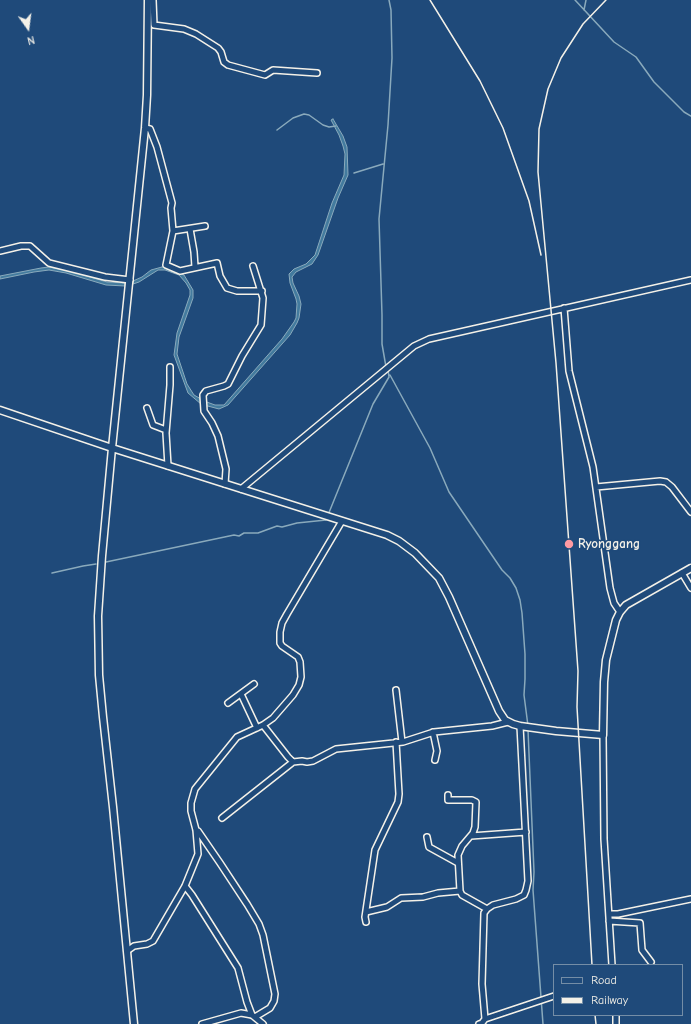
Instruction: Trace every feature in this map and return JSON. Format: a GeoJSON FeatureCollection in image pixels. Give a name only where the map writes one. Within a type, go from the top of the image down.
{"type":"FeatureCollection","features":[{"type":"Feature","properties":{"kind":"main road"},"geometry":{"type":"LineString","coordinates":[[134,1024],[103,717],[99,662],[98,616],[112,448],[145,128],[148,0]]}},
{"type":"Feature","properties":{"kind":"main road"},"geometry":{"type":"LineString","coordinates":[[0,410],[168,466],[387,534],[399,541],[415,553],[439,578],[449,597],[499,711],[505,720],[525,727],[603,735],[606,660],[616,620],[620,612],[626,605],[691,568]]}},
{"type":"Feature","properties":{"kind":"street"},"geometry":{"type":"LineString","coordinates":[[153,0],[154,25],[184,29],[196,34],[218,48],[224,62],[228,65],[265,74],[273,70],[317,73]]}},
{"type":"Feature","properties":{"kind":"street"},"geometry":{"type":"LineString","coordinates":[[145,128],[150,129],[166,176],[172,203],[173,230],[166,265],[180,271],[217,263],[221,279],[227,288],[237,291],[262,291]]}},
{"type":"Feature","properties":{"kind":"street"},"geometry":{"type":"LineString","coordinates":[[173,230],[205,226]]}},
{"type":"Feature","properties":{"kind":"street"},"geometry":{"type":"LineString","coordinates":[[190,229],[195,267]]}},
{"type":"Feature","properties":{"kind":"street"},"geometry":{"type":"LineString","coordinates":[[0,251],[21,246],[30,246],[49,263],[129,284]]}},
{"type":"Feature","properties":{"kind":"street"},"geometry":{"type":"LineString","coordinates":[[225,484],[226,469],[218,436],[204,411],[203,395],[206,391],[228,384],[244,352],[260,329],[263,298],[253,266]]}},
{"type":"Feature","properties":{"kind":"street"},"geometry":{"type":"LineString","coordinates":[[241,489],[414,346],[430,339],[691,280]]}},
{"type":"Feature","properties":{"kind":"street"},"geometry":{"type":"LineString","coordinates":[[564,308],[569,371],[588,445],[596,487],[610,588],[614,603],[620,612]]}},
{"type":"Feature","properties":{"kind":"street"},"geometry":{"type":"LineString","coordinates":[[168,466],[166,430],[170,367]]}},
{"type":"Feature","properties":{"kind":"street"},"geometry":{"type":"LineString","coordinates":[[148,408],[153,425],[166,430]]}},
{"type":"Feature","properties":{"kind":"street"},"geometry":{"type":"LineString","coordinates":[[596,487],[660,481],[666,482],[691,512]]}},
{"type":"Feature","properties":{"kind":"street"},"geometry":{"type":"LineString","coordinates":[[127,951],[134,946],[147,944],[152,940],[185,886],[197,858],[196,830],[191,815],[191,807],[195,789],[237,737],[263,725],[277,714],[293,695],[299,685],[301,677],[300,662],[298,657],[280,643],[282,623],[342,521]]}},
{"type":"Feature","properties":{"kind":"street"},"geometry":{"type":"LineString","coordinates":[[682,573],[691,588]]}},
{"type":"Feature","properties":{"kind":"street"},"geometry":{"type":"LineString","coordinates":[[228,703],[254,684]]}},
{"type":"Feature","properties":{"kind":"street"},"geometry":{"type":"LineString","coordinates":[[366,922],[366,912],[375,850],[398,802],[399,742],[396,690]]}},
{"type":"Feature","properties":{"kind":"street"},"geometry":{"type":"LineString","coordinates":[[240,694],[257,728]]}},
{"type":"Feature","properties":{"kind":"street"},"geometry":{"type":"LineString","coordinates":[[222,818],[293,762],[310,762],[336,749],[345,747],[399,742],[432,732],[492,726],[508,722]]}},
{"type":"Feature","properties":{"kind":"street"},"geometry":{"type":"LineString","coordinates":[[263,725],[293,762]]}},
{"type":"Feature","properties":{"kind":"street"},"geometry":{"type":"LineString","coordinates":[[485,1019],[482,984],[484,913],[493,905],[516,899],[524,895],[528,880],[525,727]]}},
{"type":"Feature","properties":{"kind":"street"},"geometry":{"type":"LineString","coordinates":[[432,732],[437,751],[436,760]]}},
{"type":"Feature","properties":{"kind":"street"},"geometry":{"type":"LineString","coordinates":[[603,735],[604,839],[612,964]]}},
{"type":"Feature","properties":{"kind":"street"},"geometry":{"type":"LineString","coordinates":[[448,795],[448,800],[472,800],[476,802],[475,827],[471,836],[462,846],[458,855],[460,891],[462,895],[487,909]]}},
{"type":"Feature","properties":{"kind":"street"},"geometry":{"type":"LineString","coordinates":[[196,830],[247,904],[262,932],[276,994],[270,1008],[253,1016]]}},
{"type":"Feature","properties":{"kind":"street"},"geometry":{"type":"LineString","coordinates":[[471,836],[526,832]]}},
{"type":"Feature","properties":{"kind":"street"},"geometry":{"type":"LineString","coordinates":[[427,837],[429,847],[458,863]]}},
{"type":"Feature","properties":{"kind":"street"},"geometry":{"type":"LineString","coordinates":[[185,886],[238,968],[247,1002],[253,1016]]}},
{"type":"Feature","properties":{"kind":"street"},"geometry":{"type":"LineString","coordinates":[[366,912],[387,907],[401,898],[424,897],[438,893],[460,891]]}},
{"type":"Feature","properties":{"kind":"street"},"geometry":{"type":"LineString","coordinates":[[609,914],[618,914],[691,899]]}},
{"type":"Feature","properties":{"kind":"street"},"geometry":{"type":"LineString","coordinates":[[609,921],[640,923],[642,950],[652,962]]}},
{"type":"Feature","properties":{"kind":"street"},"geometry":{"type":"LineString","coordinates":[[479,1024],[485,1019],[553,996]]}},
{"type":"Feature","properties":{"kind":"street"},"geometry":{"type":"LineString","coordinates":[[202,1024],[237,1013],[253,1016],[263,1024]]}},
{"type":"Feature","properties":{"kind":"water"},"geometry":{"type":"Polygon","coordinates":[[[333,119],[343,136],[347,147],[348,175],[338,198],[318,255],[312,264],[296,272],[292,277],[301,304],[297,323],[290,335],[228,405],[219,409],[204,405],[204,401],[215,405],[224,405],[282,339],[296,318],[297,304],[290,283],[289,274],[294,269],[306,264],[315,255],[332,203],[344,175],[345,154],[339,135],[331,120],[333,119]]]}},
{"type":"Feature","properties":{"kind":"water"},"geometry":{"type":"Polygon","coordinates":[[[49,267],[70,271],[107,282],[125,283],[125,286],[106,285],[66,273],[49,270],[0,279],[0,276],[49,267]]]}},
{"type":"Feature","properties":{"kind":"water"},"geometry":{"type":"Polygon","coordinates":[[[166,267],[184,275],[193,290],[193,298],[179,337],[177,354],[187,384],[194,395],[201,399],[201,404],[188,393],[174,355],[177,333],[190,295],[190,290],[179,275],[165,270],[158,270],[133,284],[133,281],[142,277],[151,270],[166,267]]]}},
{"type":"Feature","properties":{"kind":"waterway"},"geometry":{"type":"LineString","coordinates":[[386,367],[382,344],[379,219],[388,125],[392,58],[391,10],[389,0]]}},
{"type":"Feature","properties":{"kind":"waterway"},"geometry":{"type":"LineString","coordinates":[[575,0],[614,42],[636,57],[654,82],[684,112],[691,116]]}},
{"type":"Feature","properties":{"kind":"waterway"},"geometry":{"type":"LineString","coordinates":[[584,10],[586,0]]}},
{"type":"Feature","properties":{"kind":"waterway"},"geometry":{"type":"LineString","coordinates":[[277,130],[293,118],[304,114],[309,115],[323,125],[329,127],[336,126]]}},
{"type":"Feature","properties":{"kind":"waterway"},"geometry":{"type":"LineString","coordinates":[[354,173],[383,164]]}},
{"type":"Feature","properties":{"kind":"waterway"},"geometry":{"type":"LineString","coordinates":[[328,515],[373,404],[389,377],[388,370]]}},
{"type":"Feature","properties":{"kind":"waterway"},"geometry":{"type":"LineString","coordinates":[[390,375],[430,448],[449,492],[516,588],[522,613],[525,654],[524,695],[528,726]]}},
{"type":"Feature","properties":{"kind":"waterway"},"geometry":{"type":"LineString","coordinates":[[106,562],[234,535],[239,536],[244,533],[258,533],[277,526],[282,527],[297,523],[326,520],[327,518]]}},
{"type":"Feature","properties":{"kind":"waterway"},"geometry":{"type":"LineString","coordinates":[[52,573],[96,564]]}},
{"type":"Feature","properties":{"kind":"waterway"},"geometry":{"type":"LineString","coordinates":[[528,730],[534,872],[533,890],[543,1024]]}},
{"type":"Feature","properties":{"kind":"railway"},"geometry":{"type":"LineString","coordinates":[[430,0],[480,81],[503,128],[529,201],[541,255]]}},
{"type":"Feature","properties":{"kind":"railway"},"geometry":{"type":"LineString","coordinates":[[592,964],[577,707],[578,671],[556,363],[538,172],[539,129],[548,89],[561,58],[583,24],[606,0]]}},
{"type":"Feature","properties":{"kind":"railway"},"geometry":{"type":"LineString","coordinates":[[595,1016],[596,1024]]}},
{"type":"Feature","properties":{"kind":"place","name":"Ryonggang"},"geometry":{"type":"Point","coordinates":[569,544]}}]}
